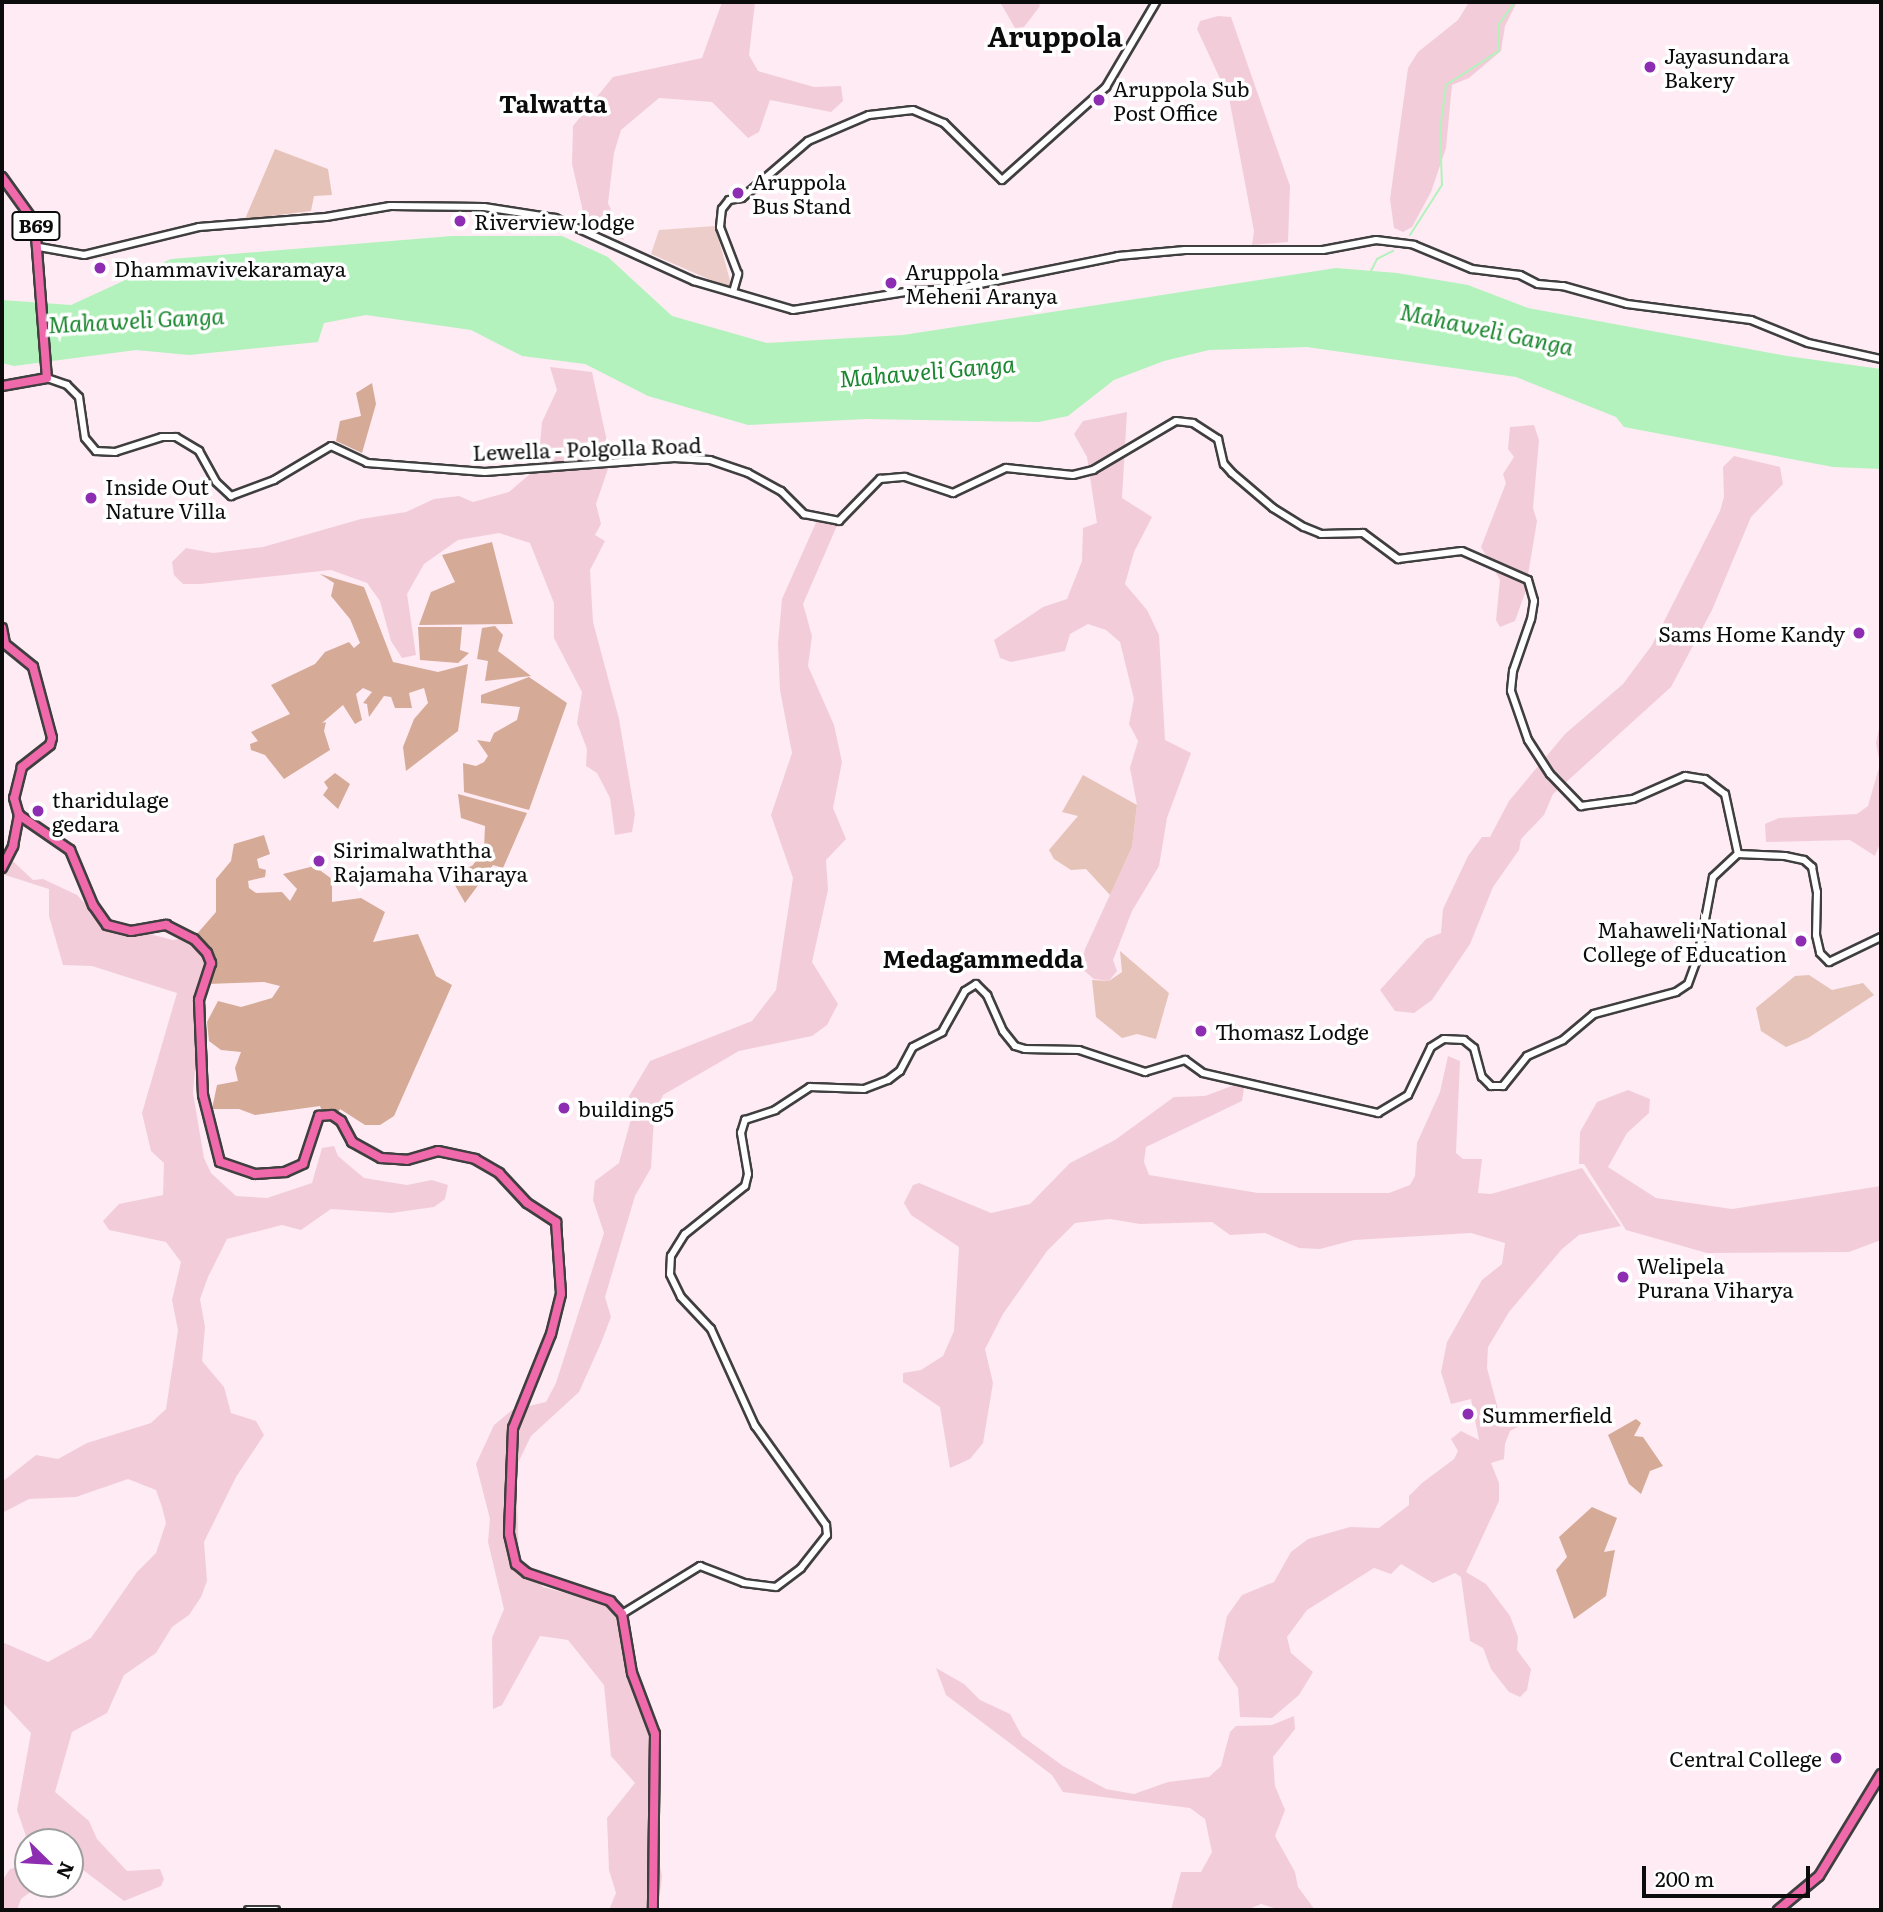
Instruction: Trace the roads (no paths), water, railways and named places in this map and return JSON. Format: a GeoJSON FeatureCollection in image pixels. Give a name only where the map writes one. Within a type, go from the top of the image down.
{"type":"FeatureCollection","features":[{"type":"Feature","properties":{"kind":"main road","name":"B69"},"geometry":{"type":"LineString","coordinates":[[2,177],[32,214],[40,247],[47,374]]}},
{"type":"Feature","properties":{"kind":"main road"},"geometry":{"type":"LineString","coordinates":[[2,386],[47,374]]}},
{"type":"Feature","properties":{"kind":"main road"},"geometry":{"type":"LineString","coordinates":[[2,628],[5,644],[33,667],[52,738],[50,745],[22,767],[14,798],[19,815],[13,846],[2,868]]}},
{"type":"Feature","properties":{"kind":"main road"},"geometry":{"type":"LineString","coordinates":[[19,815],[70,849],[93,905],[107,925],[127,931],[166,925],[194,939],[207,953],[211,963],[200,1000],[203,1095],[220,1162],[255,1174],[285,1172],[303,1164],[319,1116],[331,1115],[341,1121],[352,1142],[381,1158],[407,1160],[438,1151],[475,1159],[499,1173],[527,1203],[556,1222],[561,1294],[551,1334],[513,1428],[509,1534],[516,1564],[527,1573],[610,1601],[622,1614],[632,1673],[655,1734],[653,1910]]}},
{"type":"Feature","properties":{"kind":"main road"},"geometry":{"type":"LineString","coordinates":[[1778,1910],[1819,1876],[1881,1774]]}},
{"type":"Feature","properties":{"kind":"street"},"geometry":{"type":"LineString","coordinates":[[733,292],[738,274],[720,227],[722,209],[729,200],[742,198],[808,141],[869,115],[912,110],[943,123],[1002,180],[1106,88],[1156,2]]}},
{"type":"Feature","properties":{"kind":"street"},"geometry":{"type":"LineString","coordinates":[[40,247],[84,255],[199,227],[326,217],[390,206],[484,206],[555,218],[694,281],[793,310],[922,289],[954,289],[1118,256],[1185,250],[1323,250],[1376,240],[1414,245],[1472,268],[1520,275],[1538,284],[1563,286],[1627,304],[1751,320],[1808,343],[1881,359]]}},
{"type":"Feature","properties":{"kind":"street","name":"Lewella - Polgolla Road"},"geometry":{"type":"LineString","coordinates":[[47,374],[67,385],[79,397],[85,438],[96,451],[115,452],[176,438],[199,451],[216,482],[231,496],[274,480],[331,446],[367,463],[485,471],[674,458],[710,460],[748,473],[781,491],[804,514],[839,521],[880,480],[905,477],[953,493],[1006,468],[1073,475],[1093,470],[1176,421],[1193,422],[1218,439],[1224,464],[1232,473],[1273,508],[1304,527],[1321,534],[1363,533],[1398,559],[1462,551],[1528,580],[1534,601],[1531,619],[1513,671],[1511,691],[1528,740],[1550,774],[1581,806],[1633,799],[1685,776],[1705,779],[1725,794],[1738,853]]}},
{"type":"Feature","properties":{"kind":"street"},"geometry":{"type":"LineString","coordinates":[[622,1614],[700,1566],[744,1583],[776,1587],[801,1568],[827,1535],[820,1514],[755,1426],[711,1329],[681,1297],[670,1274],[671,1256],[685,1234],[745,1186],[748,1174],[741,1133],[745,1120],[775,1110],[810,1087],[864,1089],[888,1080],[900,1071],[913,1047],[942,1032],[965,991],[975,984],[987,995],[1003,1031],[1015,1046],[1025,1049],[1079,1049],[1145,1072],[1185,1060],[1203,1073],[1378,1113],[1408,1095],[1432,1047],[1444,1039],[1464,1040],[1474,1048],[1482,1077],[1491,1086],[1503,1086],[1527,1056],[1563,1040],[1594,1014],[1681,991],[1693,974],[1713,877],[1738,853],[1785,856],[1804,860],[1812,867],[1818,944],[1829,962],[1881,937]]}},
{"type":"Feature","properties":{"kind":"street"},"geometry":{"type":"LineString","coordinates":[[248,1910],[276,1910]]}},
{"type":"Feature","properties":{"kind":"water","name":"Mahaweli Ganga"},"geometry":{"type":"Polygon","coordinates":[[[452,236],[562,236],[608,257],[672,316],[767,343],[903,335],[1336,268],[1397,273],[1468,285],[1528,308],[1787,356],[1881,369],[1881,469],[1833,467],[1624,427],[1616,417],[1516,377],[1307,347],[1209,350],[1164,361],[1114,380],[1068,416],[1039,422],[866,419],[748,425],[648,396],[585,364],[522,356],[471,330],[366,315],[324,323],[318,342],[189,355],[136,350],[14,366],[2,363],[2,300],[71,305],[171,259],[452,236]]]}},
{"type":"Feature","properties":{"kind":"waterway"},"geometry":{"type":"LineString","coordinates":[[1410,235],[1442,185],[1440,131],[1446,85],[1499,51],[1499,24],[1515,2]]}},
{"type":"Feature","properties":{"kind":"waterway"},"geometry":{"type":"LineString","coordinates":[[1371,271],[1377,259],[1393,251]]}},
{"type":"Feature","properties":{"kind":"place","name":"Jayasundara Bakery"},"geometry":{"type":"Point","coordinates":[1650,67]}},
{"type":"Feature","properties":{"kind":"place","name":"Aruppola Sub Post Office"},"geometry":{"type":"Point","coordinates":[1099,100]}},
{"type":"Feature","properties":{"kind":"place","name":"Aruppola Bus Stand"},"geometry":{"type":"Point","coordinates":[738,193]}},
{"type":"Feature","properties":{"kind":"place","name":"Riverview lodge"},"geometry":{"type":"Point","coordinates":[460,221]}},
{"type":"Feature","properties":{"kind":"place","name":"Dhammavivekaramaya"},"geometry":{"type":"Point","coordinates":[100,268]}},
{"type":"Feature","properties":{"kind":"place","name":"Aruppola Meheni Aranya"},"geometry":{"type":"Point","coordinates":[891,283]}},
{"type":"Feature","properties":{"kind":"place","name":"Inside Out Nature Villa"},"geometry":{"type":"Point","coordinates":[91,498]}},
{"type":"Feature","properties":{"kind":"place","name":"Sams Home Kandy"},"geometry":{"type":"Point","coordinates":[1859,633]}},
{"type":"Feature","properties":{"kind":"place","name":"tharidulage gedara"},"geometry":{"type":"Point","coordinates":[38,811]}},
{"type":"Feature","properties":{"kind":"place","name":"Sirimalwaththa Rajamaha Viharaya"},"geometry":{"type":"Point","coordinates":[319,861]}},
{"type":"Feature","properties":{"kind":"place","name":"Mahaweli National College of Education"},"geometry":{"type":"Point","coordinates":[1801,941]}},
{"type":"Feature","properties":{"kind":"place","name":"Thomasz Lodge"},"geometry":{"type":"Point","coordinates":[1201,1031]}},
{"type":"Feature","properties":{"kind":"place","name":"building5"},"geometry":{"type":"Point","coordinates":[564,1108]}},
{"type":"Feature","properties":{"kind":"place","name":"Welipela Purana Viharya"},"geometry":{"type":"Point","coordinates":[1623,1277]}},
{"type":"Feature","properties":{"kind":"place","name":"Summerfield"},"geometry":{"type":"Point","coordinates":[1468,1414]}},
{"type":"Feature","properties":{"kind":"place","name":"Central College"},"geometry":{"type":"Point","coordinates":[1836,1758]}},
{"type":"Feature","properties":{"kind":"district","name":"Aruppola"},"geometry":{"type":"Point","coordinates":[1055,35]}},
{"type":"Feature","properties":{"kind":"district","name":"Talwatta"},"geometry":{"type":"Point","coordinates":[553,103]}},
{"type":"Feature","properties":{"kind":"district","name":"Medagammedda"},"geometry":{"type":"Point","coordinates":[983,958]}}]}
